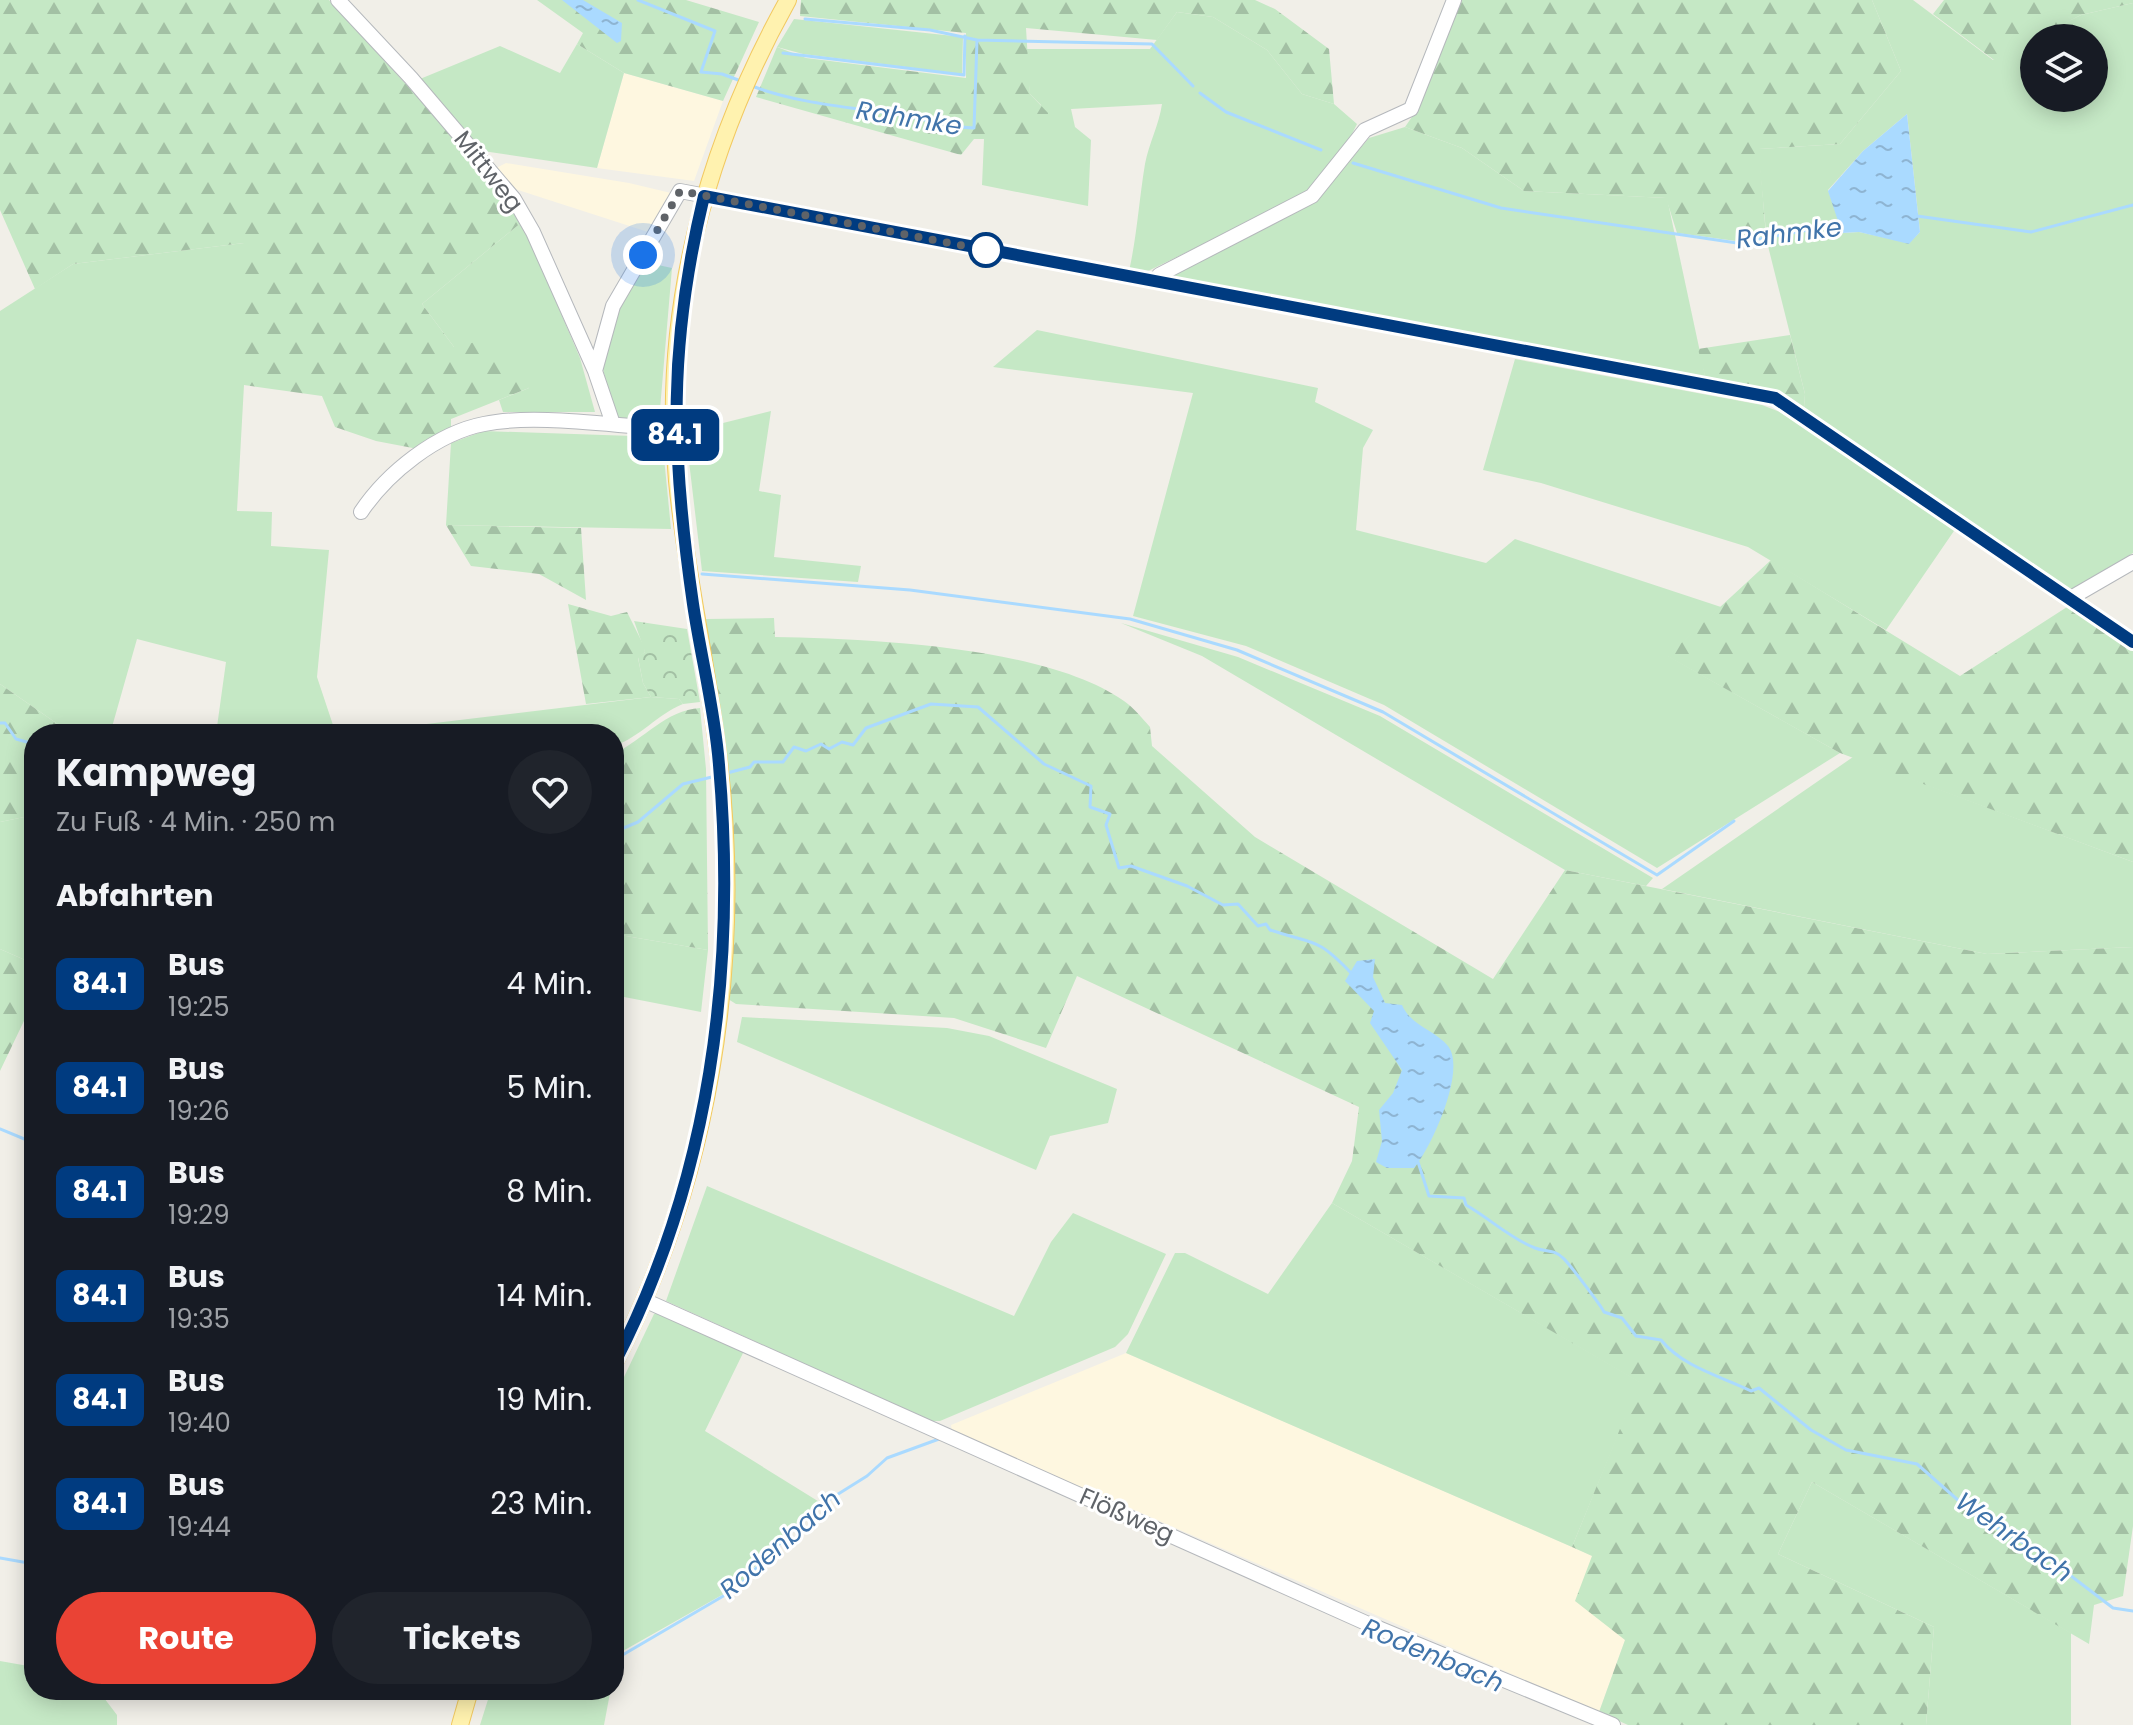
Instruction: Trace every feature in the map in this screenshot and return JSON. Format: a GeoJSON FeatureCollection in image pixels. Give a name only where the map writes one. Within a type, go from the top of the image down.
{"type":"FeatureCollection","features":[{"type":"Feature","properties":{"kind":"main road"},"geometry":{"type":"LineString","coordinates":[[624,1343],[644,1300],[691,1163],[717,1035],[725,936],[719,761],[683,535],[675,429],[682,302],[704,196],[721,141],[788,0]]}},
{"type":"Feature","properties":{"kind":"main road"},"geometry":{"type":"LineString","coordinates":[[460,1725],[467,1700]]}},
{"type":"Feature","properties":{"kind":"street","name":"Mittweg"},"geometry":{"type":"LineString","coordinates":[[338,0],[421,89],[514,199],[533,232],[595,371],[613,424]]}},
{"type":"Feature","properties":{"kind":"street"},"geometry":{"type":"LineString","coordinates":[[1156,282],[1159,275],[1312,196],[1365,130],[1411,109],[1454,0]]}},
{"type":"Feature","properties":{"kind":"street"},"geometry":{"type":"LineString","coordinates":[[595,371],[613,306],[680,191],[1775,398],[2133,642]]}},
{"type":"Feature","properties":{"kind":"street"},"geometry":{"type":"LineString","coordinates":[[361,512],[388,478],[419,455],[471,427],[499,423],[613,424],[675,429]]}},
{"type":"Feature","properties":{"kind":"street"},"geometry":{"type":"LineString","coordinates":[[2069,599],[2133,562]]}},
{"type":"Feature","properties":{"kind":"street","name":"Flößweg"},"geometry":{"type":"LineString","coordinates":[[644,1300],[1366,1623],[1613,1725]]}},
{"type":"Feature","properties":{"kind":"shaded area"},"geometry":{"type":"Polygon","coordinates":[[[624,73],[723,101],[694,181],[597,168],[624,73]]]}},
{"type":"Feature","properties":{"kind":"shaded area"},"geometry":{"type":"Polygon","coordinates":[[[506,163],[671,193],[648,232],[515,189],[496,168],[506,163]]]}},
{"type":"Feature","properties":{"kind":"shaded area"},"geometry":{"type":"Polygon","coordinates":[[[1126,1353],[1593,1556],[1625,1640],[1599,1712],[952,1431],[951,1425],[1126,1353]]]}},
{"type":"Feature","properties":{"kind":"green space"},"geometry":{"type":"Polygon","coordinates":[[[0,0],[329,0],[486,172],[522,222],[422,304],[454,347],[493,338],[529,388],[451,419],[451,431],[418,449],[376,441],[335,427],[322,396],[244,385],[244,243],[73,264],[35,289],[0,210],[0,0]]]}},
{"type":"Feature","properties":{"kind":"green space"},"geometry":{"type":"Polygon","coordinates":[[[537,0],[686,0],[759,22],[723,101],[624,73],[577,44],[583,33],[537,0]]]}},
{"type":"Feature","properties":{"kind":"green space"},"geometry":{"type":"Polygon","coordinates":[[[801,0],[1255,0],[1275,9],[1329,49],[1334,104],[1302,94],[1267,50],[1213,17],[1177,12],[1157,40],[1026,28],[1030,94],[1048,113],[1046,139],[974,139],[961,155],[756,97],[777,47],[806,58],[966,78],[966,33],[800,16],[801,0]]]}},
{"type":"Feature","properties":{"kind":"green space"},"geometry":{"type":"Polygon","coordinates":[[[1462,0],[1872,0],[1901,71],[1840,144],[1759,149],[1766,236],[1736,241],[1677,233],[1666,198],[1524,191],[1462,148],[1405,127],[1416,111],[1462,0]]]}},
{"type":"Feature","properties":{"kind":"green space"},"geometry":{"type":"Polygon","coordinates":[[[1872,0],[1913,0],[1993,60],[2020,46],[2020,112],[2108,112],[2108,24],[2063,24],[2081,15],[2133,3],[2133,553],[2070,591],[1804,408],[1805,394],[1767,242],[1758,149],[1840,144],[1901,71],[1872,0]],[[1907,114],[1863,151],[1828,190],[1843,233],[1859,232],[1909,243],[1920,232],[1907,114]]]}},
{"type":"Feature","properties":{"kind":"green space"},"geometry":{"type":"Polygon","coordinates":[[[1944,0],[2133,0],[2133,3],[2081,15],[2064,24],[2020,24],[2020,47],[1994,60],[1933,14],[1944,0]]]}},
{"type":"Feature","properties":{"kind":"green space"},"geometry":{"type":"Polygon","coordinates":[[[1177,12],[1213,17],[1267,50],[1302,94],[1334,104],[1357,124],[1341,156],[1302,196],[1146,272],[1129,271],[1145,164],[1162,104],[1071,109],[1075,127],[1091,140],[1088,206],[982,185],[984,139],[1046,139],[1041,105],[1030,94],[1025,49],[1150,49],[1177,12]]]}},
{"type":"Feature","properties":{"kind":"green space"},"geometry":{"type":"Polygon","coordinates":[[[794,19],[963,37],[962,74],[803,54],[777,47],[794,19]]]}},
{"type":"Feature","properties":{"kind":"green space"},"geometry":{"type":"Polygon","coordinates":[[[577,44],[624,73],[597,168],[483,151],[420,79],[500,46],[560,73],[577,44]]]}},
{"type":"Feature","properties":{"kind":"green space"},"geometry":{"type":"Polygon","coordinates":[[[1405,127],[1462,148],[1524,191],[1667,198],[1706,380],[1171,279],[1171,272],[1315,201],[1369,138],[1405,127]]]}},
{"type":"Feature","properties":{"kind":"green space"},"geometry":{"type":"Polygon","coordinates":[[[522,222],[580,358],[595,412],[503,412],[499,400],[529,388],[454,347],[422,304],[522,222]]]}},
{"type":"Feature","properties":{"kind":"green space"},"geometry":{"type":"Polygon","coordinates":[[[244,243],[244,385],[237,511],[272,512],[271,546],[329,550],[317,677],[333,724],[217,724],[226,662],[137,639],[113,724],[58,724],[0,684],[0,311],[73,264],[244,243]]]}},
{"type":"Feature","properties":{"kind":"green space"},"geometry":{"type":"Polygon","coordinates":[[[644,262],[672,268],[659,421],[620,419],[613,413],[603,369],[610,327],[644,262]]]}},
{"type":"Feature","properties":{"kind":"green space"},"geometry":{"type":"Polygon","coordinates":[[[1037,330],[1318,388],[1315,402],[1373,430],[1363,448],[1356,530],[1486,563],[1515,539],[1721,607],[1668,656],[1840,753],[1657,868],[1384,705],[1246,646],[1133,616],[1193,393],[993,367],[1037,330]]]}},
{"type":"Feature","properties":{"kind":"green space"},"geometry":{"type":"Polygon","coordinates":[[[1790,335],[1805,394],[1804,408],[1777,395],[1706,380],[1698,349],[1790,335]]]}},
{"type":"Feature","properties":{"kind":"green space"},"geometry":{"type":"Polygon","coordinates":[[[1515,359],[1762,405],[1780,412],[1956,528],[1886,630],[1748,547],[1541,483],[1483,470],[1515,359]]]}},
{"type":"Feature","properties":{"kind":"green space"},"geometry":{"type":"Polygon","coordinates":[[[771,411],[759,491],[781,495],[774,557],[861,566],[858,582],[702,571],[686,436],[691,431],[771,411]]]}},
{"type":"Feature","properties":{"kind":"green space"},"geometry":{"type":"Polygon","coordinates":[[[484,431],[662,437],[671,529],[446,525],[451,443],[484,431]]]}},
{"type":"Feature","properties":{"kind":"green space"},"geometry":{"type":"Polygon","coordinates":[[[446,525],[581,528],[586,600],[539,574],[471,566],[446,525]]]}},
{"type":"Feature","properties":{"kind":"green space"},"geometry":{"type":"Polygon","coordinates":[[[1771,560],[1960,676],[2067,607],[2133,651],[2133,862],[1840,753],[1667,656],[1771,560]]]}},
{"type":"Feature","properties":{"kind":"green space"},"geometry":{"type":"Polygon","coordinates":[[[568,604],[611,616],[627,612],[644,646],[645,652],[638,658],[643,683],[651,697],[586,704],[568,604]]]}},
{"type":"Feature","properties":{"kind":"green space"},"geometry":{"type":"Polygon","coordinates":[[[774,618],[775,637],[859,640],[956,649],[1050,668],[1091,683],[1131,707],[1150,727],[1152,746],[1255,837],[1493,979],[1565,870],[1987,954],[2133,947],[2133,1526],[2123,1596],[2094,1605],[2089,1644],[1812,1482],[1778,1554],[1934,1627],[1926,1725],[1628,1725],[1599,1712],[1625,1640],[1575,1601],[1592,1556],[1572,1547],[1639,1382],[1332,1203],[1352,1161],[1359,1107],[1077,976],[1046,1048],[954,1018],[736,1004],[728,999],[723,765],[706,619],[774,618]]]}},
{"type":"Feature","properties":{"kind":"green space"},"geometry":{"type":"Polygon","coordinates":[[[634,621],[687,629],[700,702],[683,704],[679,699],[651,697],[643,683],[638,657],[645,652],[634,621]]]}},
{"type":"Feature","properties":{"kind":"green space"},"geometry":{"type":"Polygon","coordinates":[[[1121,623],[1238,657],[1380,716],[1653,878],[1646,886],[1565,870],[1202,656],[1121,623]]]}},
{"type":"Feature","properties":{"kind":"green space"},"geometry":{"type":"Polygon","coordinates":[[[0,684],[58,724],[24,724],[24,817],[0,822],[0,684]]]}},
{"type":"Feature","properties":{"kind":"green space"},"geometry":{"type":"Polygon","coordinates":[[[651,697],[679,699],[683,704],[624,741],[624,724],[426,724],[651,697]]]}},
{"type":"Feature","properties":{"kind":"green space"},"geometry":{"type":"Polygon","coordinates":[[[700,708],[706,769],[708,950],[624,936],[624,749],[666,719],[700,708]]]}},
{"type":"Feature","properties":{"kind":"green space"},"geometry":{"type":"Polygon","coordinates":[[[1853,757],[2133,862],[2133,947],[1987,954],[1662,889],[1853,757]]]}},
{"type":"Feature","properties":{"kind":"green space"},"geometry":{"type":"Polygon","coordinates":[[[24,817],[24,960],[0,949],[0,822],[24,817]]]}},
{"type":"Feature","properties":{"kind":"green space"},"geometry":{"type":"Polygon","coordinates":[[[624,936],[708,950],[701,1012],[624,997],[624,936]]]}},
{"type":"Feature","properties":{"kind":"green space"},"geometry":{"type":"Polygon","coordinates":[[[0,949],[24,960],[24,1021],[0,1071],[0,949]]]}},
{"type":"Feature","properties":{"kind":"green space"},"geometry":{"type":"Polygon","coordinates":[[[742,1017],[947,1028],[989,1036],[1117,1089],[1108,1123],[1050,1136],[1036,1170],[737,1042],[742,1017]]]}},
{"type":"Feature","properties":{"kind":"green space"},"geometry":{"type":"Polygon","coordinates":[[[707,1186],[1014,1316],[1051,1242],[1073,1213],[1166,1254],[1128,1334],[1115,1347],[940,1421],[930,1421],[666,1301],[707,1186]]]}},
{"type":"Feature","properties":{"kind":"green space"},"geometry":{"type":"Polygon","coordinates":[[[1332,1203],[1640,1382],[1572,1547],[1126,1353],[1175,1253],[1185,1253],[1268,1294],[1332,1203]]]}},
{"type":"Feature","properties":{"kind":"green space"},"geometry":{"type":"Polygon","coordinates":[[[660,1311],[744,1351],[705,1431],[821,1503],[780,1539],[736,1587],[624,1650],[624,1377],[654,1314],[660,1311]]]}},
{"type":"Feature","properties":{"kind":"green space"},"geometry":{"type":"Polygon","coordinates":[[[1812,1482],[2071,1633],[2071,1725],[1926,1725],[1934,1627],[1778,1554],[1812,1482]]]}},
{"type":"Feature","properties":{"kind":"green space"},"geometry":{"type":"Polygon","coordinates":[[[0,1661],[24,1665],[24,1700],[106,1700],[117,1715],[117,1725],[0,1725],[0,1661]]]}},
{"type":"Feature","properties":{"kind":"green space"},"geometry":{"type":"Polygon","coordinates":[[[488,1700],[609,1700],[604,1725],[480,1725],[488,1700]]]}},
{"type":"Feature","properties":{"kind":"water"},"geometry":{"type":"Polygon","coordinates":[[[562,0],[583,0],[622,23],[621,41],[617,43],[562,0]]]}},
{"type":"Feature","properties":{"kind":"water"},"geometry":{"type":"Polygon","coordinates":[[[1907,114],[1920,232],[1909,244],[1859,232],[1842,233],[1828,191],[1863,151],[1907,114]]]}},
{"type":"Feature","properties":{"kind":"water"},"geometry":{"type":"Polygon","coordinates":[[[1375,959],[1373,977],[1385,1003],[1402,1005],[1411,1018],[1448,1046],[1453,1057],[1450,1090],[1444,1108],[1429,1144],[1414,1168],[1387,1168],[1376,1162],[1382,1141],[1379,1110],[1393,1093],[1402,1070],[1370,1023],[1374,1011],[1345,981],[1357,961],[1375,959]]]}},
{"type":"Feature","properties":{"kind":"waterway","name":"Rahmke"},"geometry":{"type":"LineString","coordinates":[[638,0],[715,31],[701,72],[722,74],[741,81]]}},
{"type":"Feature","properties":{"kind":"waterway"},"geometry":{"type":"LineString","coordinates":[[805,19],[930,30],[977,40]]}},
{"type":"Feature","properties":{"kind":"waterway","name":"Rahmke"},"geometry":{"type":"LineString","coordinates":[[783,53],[964,75],[965,36]]}},
{"type":"Feature","properties":{"kind":"waterway","name":"Rahmke"},"geometry":{"type":"LineString","coordinates":[[752,86],[807,101],[974,128],[977,40],[1152,44],[1193,86]]}},
{"type":"Feature","properties":{"kind":"waterway","name":"Rahmke"},"geometry":{"type":"LineString","coordinates":[[1200,93],[1226,112],[1321,150]]}},
{"type":"Feature","properties":{"kind":"waterway","name":"Rahmke"},"geometry":{"type":"LineString","coordinates":[[1353,163],[1501,208],[1737,243],[1842,224]]}},
{"type":"Feature","properties":{"kind":"waterway","name":"Rahmke"},"geometry":{"type":"LineString","coordinates":[[1917,216],[2031,232],[2133,205]]}},
{"type":"Feature","properties":{"kind":"waterway"},"geometry":{"type":"LineString","coordinates":[[702,574],[910,590],[1130,619],[1237,650],[1383,712],[1657,875],[1734,821]]}},
{"type":"Feature","properties":{"kind":"waterway","name":"Wehrbach"},"geometry":{"type":"LineString","coordinates":[[727,773],[750,767],[754,762],[783,762],[794,747],[806,751],[821,744],[829,749],[842,742],[853,745],[866,728],[931,704],[978,707],[1044,764],[1091,786],[1090,807],[1110,814],[1106,825],[1119,868],[1131,866],[1187,886],[1223,905],[1238,904],[1258,926],[1266,924],[1270,930],[1322,947],[1352,974]]}},
{"type":"Feature","properties":{"kind":"waterway","name":"Wehrbach"},"geometry":{"type":"LineString","coordinates":[[0,723],[5,723],[16,739],[24,741]]}},
{"type":"Feature","properties":{"kind":"waterway","name":"Wehrbach"},"geometry":{"type":"LineString","coordinates":[[624,828],[638,822],[683,784],[716,776]]}},
{"type":"Feature","properties":{"kind":"waterway","name":"Rodenbach"},"geometry":{"type":"LineString","coordinates":[[0,1129],[24,1139]]}},
{"type":"Feature","properties":{"kind":"waterway","name":"Wehrbach"},"geometry":{"type":"LineString","coordinates":[[1418,1162],[1429,1196],[1464,1198],[1466,1205],[1517,1239],[1560,1255],[1604,1312],[1622,1318],[1636,1336],[1661,1340],[1680,1357],[1703,1370],[1751,1391],[1759,1388],[1811,1430],[1846,1450],[1917,1464],[1976,1516],[2041,1553],[2113,1608],[2133,1611]]}},
{"type":"Feature","properties":{"kind":"waterway","name":"Rodenbach"},"geometry":{"type":"LineString","coordinates":[[624,1654],[737,1588],[811,1511],[867,1476],[887,1458],[939,1439]]}},
{"type":"Feature","properties":{"kind":"waterway","name":"Rodenbach"},"geometry":{"type":"LineString","coordinates":[[0,1558],[24,1562]]}},
{"type":"Feature","properties":{"kind":"bus line","name":"84.1"},"geometry":{"type":"LineString","coordinates":[[624,1344],[655,1274],[683,1192],[708,1091],[722,985],[725,904],[719,761],[693,605],[675,453],[676,369],[682,302],[704,196],[1775,398],[2133,642]]}},
{"type":"Feature","properties":{"kind":"route"},"geometry":{"type":"LineString","coordinates":[[643,255],[680,191],[986,250]]}}]}
